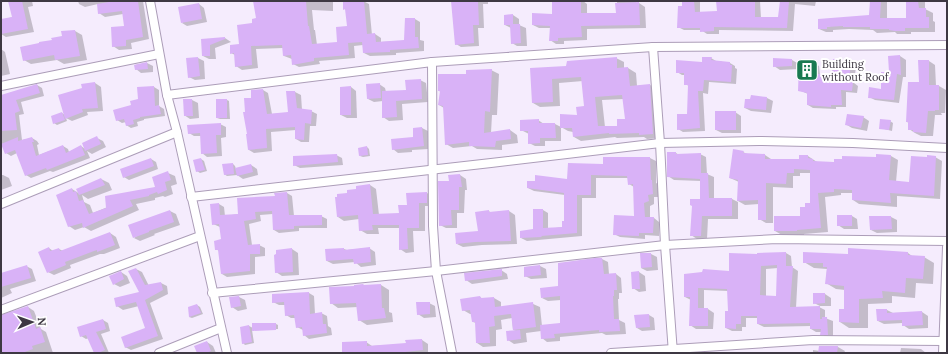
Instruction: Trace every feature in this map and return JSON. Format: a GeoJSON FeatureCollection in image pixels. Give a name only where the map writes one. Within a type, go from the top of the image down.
{"type":"FeatureCollection","features":[{"type":"Feature","properties":{"kind":"street"},"geometry":{"type":"LineString","coordinates":[[150,1],[167,95],[177,132],[212,293],[227,353]]}},
{"type":"Feature","properties":{"kind":"street"},"geometry":{"type":"LineString","coordinates":[[167,95],[432,62],[653,47],[947,45]]}},
{"type":"Feature","properties":{"kind":"street"},"geometry":{"type":"LineString","coordinates":[[653,47],[673,351]]}},
{"type":"Feature","properties":{"kind":"street"},"geometry":{"type":"LineString","coordinates":[[1,86],[159,54]]}},
{"type":"Feature","properties":{"kind":"street"},"geometry":{"type":"LineString","coordinates":[[432,62],[433,226],[436,271],[452,353]]}},
{"type":"Feature","properties":{"kind":"street"},"geometry":{"type":"LineString","coordinates":[[1,204],[177,132]]}},
{"type":"Feature","properties":{"kind":"street"},"geometry":{"type":"LineString","coordinates":[[191,197],[660,143],[759,141],[853,143],[947,148]]}},
{"type":"Feature","properties":{"kind":"street"},"geometry":{"type":"LineString","coordinates":[[1,310],[200,236]]}},
{"type":"Feature","properties":{"kind":"street"},"geometry":{"type":"LineString","coordinates":[[212,293],[436,271],[665,246],[777,238],[947,240]]}},
{"type":"Feature","properties":{"kind":"street"},"geometry":{"type":"LineString","coordinates":[[943,353],[947,247]]}},
{"type":"Feature","properties":{"kind":"street"},"geometry":{"type":"LineString","coordinates":[[159,353],[221,328]]}},
{"type":"Feature","properties":{"kind":"street"},"geometry":{"type":"LineString","coordinates":[[611,353],[673,351],[813,340],[944,341]]}},
{"type":"Feature","properties":{"kind":"building"},"geometry":{"type":"Polygon","coordinates":[[[8,1],[22,1],[28,29],[1,34],[1,19],[12,17],[8,1]]]}},
{"type":"Feature","properties":{"kind":"building"},"geometry":{"type":"Polygon","coordinates":[[[115,1],[138,1],[143,37],[126,40],[126,46],[112,47],[111,27],[124,26],[122,11],[98,14],[97,4],[115,1]]]}},
{"type":"Feature","properties":{"kind":"building"},"geometry":{"type":"Polygon","coordinates":[[[253,1],[306,1],[308,26],[312,44],[337,42],[336,27],[347,26],[345,9],[343,10],[343,2],[364,1],[367,34],[375,33],[376,42],[404,40],[405,18],[415,18],[415,37],[418,37],[419,48],[390,50],[390,52],[363,53],[362,42],[348,43],[349,55],[314,58],[314,61],[292,65],[291,55],[283,56],[282,45],[251,46],[252,65],[235,67],[234,53],[230,54],[230,45],[239,44],[237,25],[252,23],[252,19],[256,18],[253,1]]]}},
{"type":"Feature","properties":{"kind":"building"},"geometry":{"type":"Polygon","coordinates":[[[451,1],[478,1],[479,25],[473,25],[474,43],[455,45],[451,1]]]}},
{"type":"Feature","properties":{"kind":"building"},"geometry":{"type":"Polygon","coordinates":[[[552,1],[581,1],[581,13],[616,13],[615,3],[639,2],[640,25],[581,26],[582,37],[558,38],[558,41],[549,41],[550,26],[532,25],[532,13],[552,14],[552,1]]]}},
{"type":"Feature","properties":{"kind":"building"},"geometry":{"type":"Polygon","coordinates":[[[682,1],[694,1],[695,12],[717,11],[716,1],[755,1],[755,17],[778,17],[780,1],[789,1],[787,28],[714,27],[714,31],[700,32],[700,28],[677,28],[678,6],[682,6],[682,1]]]}},
{"type":"Feature","properties":{"kind":"building"},"geometry":{"type":"Polygon","coordinates":[[[870,1],[881,1],[880,18],[906,18],[906,1],[918,1],[919,8],[926,8],[926,17],[929,17],[929,28],[905,28],[905,31],[843,26],[818,29],[818,19],[869,15],[870,1]]]}},
{"type":"Feature","properties":{"kind":"building"},"geometry":{"type":"Polygon","coordinates":[[[199,3],[202,19],[181,23],[178,7],[199,3]]]}},
{"type":"Feature","properties":{"kind":"building"},"geometry":{"type":"Polygon","coordinates":[[[513,14],[513,24],[520,24],[521,43],[511,44],[510,25],[504,25],[504,15],[513,14]]]}},
{"type":"Feature","properties":{"kind":"building"},"geometry":{"type":"Polygon","coordinates":[[[75,30],[80,56],[55,60],[54,55],[23,61],[20,47],[52,40],[51,38],[62,36],[61,31],[75,30]]]}},
{"type":"Feature","properties":{"kind":"building"},"geometry":{"type":"Polygon","coordinates":[[[225,37],[225,39],[210,45],[210,56],[202,56],[201,39],[225,37]]]}},
{"type":"Feature","properties":{"kind":"building"},"geometry":{"type":"Polygon","coordinates":[[[900,55],[901,75],[897,74],[894,100],[868,98],[869,87],[881,89],[881,72],[889,72],[888,56],[900,55]]]}},
{"type":"Feature","properties":{"kind":"building"},"geometry":{"type":"Polygon","coordinates":[[[198,57],[200,76],[188,78],[186,58],[198,57]]]}},
{"type":"Feature","properties":{"kind":"building"},"geometry":{"type":"Polygon","coordinates":[[[617,57],[617,68],[628,67],[630,86],[650,84],[653,134],[639,135],[639,133],[609,133],[573,137],[572,128],[560,128],[560,114],[577,115],[576,107],[584,106],[581,77],[552,79],[553,102],[532,103],[530,68],[566,66],[567,61],[617,57]],[[622,95],[595,97],[598,126],[617,126],[617,119],[625,119],[622,95]]]}},
{"type":"Feature","properties":{"kind":"building"},"geometry":{"type":"Polygon","coordinates":[[[702,57],[712,57],[711,60],[730,62],[730,65],[732,65],[731,82],[704,80],[703,91],[698,91],[700,128],[677,130],[677,114],[687,114],[688,85],[684,85],[684,73],[676,73],[676,60],[702,62],[702,57]]]}},
{"type":"Feature","properties":{"kind":"building"},"geometry":{"type":"Polygon","coordinates":[[[773,58],[792,59],[792,66],[773,67],[773,58]]]}},
{"type":"Feature","properties":{"kind":"building"},"geometry":{"type":"Polygon","coordinates":[[[833,59],[851,62],[849,81],[853,82],[852,91],[841,90],[842,105],[831,105],[831,107],[807,105],[807,93],[798,91],[799,62],[815,62],[815,74],[832,74],[833,59]]]}},
{"type":"Feature","properties":{"kind":"building"},"geometry":{"type":"Polygon","coordinates":[[[918,60],[929,60],[929,85],[939,85],[939,110],[928,111],[926,133],[908,130],[908,122],[906,122],[908,82],[919,82],[918,60]]]}},
{"type":"Feature","properties":{"kind":"building"},"geometry":{"type":"Polygon","coordinates":[[[147,62],[148,69],[135,70],[134,65],[147,62]]]}},
{"type":"Feature","properties":{"kind":"building"},"geometry":{"type":"Polygon","coordinates":[[[492,69],[490,112],[485,111],[484,133],[510,129],[511,139],[496,141],[495,147],[469,146],[469,142],[445,145],[443,106],[438,105],[440,91],[438,91],[438,74],[466,74],[466,70],[492,69]]]}},
{"type":"Feature","properties":{"kind":"building"},"geometry":{"type":"Polygon","coordinates":[[[421,79],[422,99],[396,101],[397,117],[382,118],[382,91],[406,90],[405,80],[421,79]]]}},
{"type":"Feature","properties":{"kind":"building"},"geometry":{"type":"Polygon","coordinates":[[[95,82],[98,108],[82,109],[83,112],[65,119],[58,95],[82,88],[81,84],[95,82]]]}},
{"type":"Feature","properties":{"kind":"building"},"geometry":{"type":"Polygon","coordinates":[[[380,83],[381,98],[367,99],[366,84],[380,83]]]}},
{"type":"Feature","properties":{"kind":"building"},"geometry":{"type":"Polygon","coordinates":[[[37,84],[40,93],[16,100],[20,111],[15,113],[17,130],[1,131],[1,95],[37,84]]]}},
{"type":"Feature","properties":{"kind":"building"},"geometry":{"type":"Polygon","coordinates":[[[154,86],[155,106],[159,105],[161,114],[140,117],[133,120],[134,124],[126,126],[124,119],[116,121],[113,110],[131,105],[130,101],[138,99],[137,87],[154,86]]]}},
{"type":"Feature","properties":{"kind":"building"},"geometry":{"type":"Polygon","coordinates":[[[351,86],[351,115],[340,115],[340,87],[351,86]]]}},
{"type":"Feature","properties":{"kind":"building"},"geometry":{"type":"Polygon","coordinates":[[[263,89],[267,114],[288,112],[286,91],[295,91],[297,108],[312,110],[311,124],[305,123],[304,140],[295,139],[295,127],[266,129],[267,148],[248,150],[243,112],[245,112],[244,98],[251,98],[251,90],[263,89]]]}},
{"type":"Feature","properties":{"kind":"building"},"geometry":{"type":"Polygon","coordinates":[[[751,95],[767,97],[766,110],[744,108],[745,99],[750,99],[751,95]]]}},
{"type":"Feature","properties":{"kind":"building"},"geometry":{"type":"Polygon","coordinates":[[[183,99],[192,99],[193,116],[184,116],[183,99]]]}},
{"type":"Feature","properties":{"kind":"building"},"geometry":{"type":"Polygon","coordinates":[[[216,99],[227,99],[227,118],[216,118],[216,99]]]}},
{"type":"Feature","properties":{"kind":"building"},"geometry":{"type":"Polygon","coordinates":[[[715,111],[736,111],[736,130],[715,130],[715,111]]]}},
{"type":"Feature","properties":{"kind":"building"},"geometry":{"type":"Polygon","coordinates":[[[62,112],[65,120],[53,124],[51,116],[62,112]]]}},
{"type":"Feature","properties":{"kind":"building"},"geometry":{"type":"Polygon","coordinates":[[[847,114],[864,116],[861,128],[845,125],[847,114]]]}},
{"type":"Feature","properties":{"kind":"building"},"geometry":{"type":"Polygon","coordinates":[[[539,119],[539,123],[555,123],[556,138],[540,138],[540,143],[528,144],[528,131],[520,131],[520,120],[539,119]]]}},
{"type":"Feature","properties":{"kind":"building"},"geometry":{"type":"Polygon","coordinates":[[[880,119],[891,120],[889,130],[879,129],[880,119]]]}},
{"type":"Feature","properties":{"kind":"building"},"geometry":{"type":"Polygon","coordinates":[[[221,123],[221,135],[216,135],[217,153],[201,154],[200,133],[188,134],[187,125],[221,123]]]}},
{"type":"Feature","properties":{"kind":"building"},"geometry":{"type":"Polygon","coordinates":[[[422,127],[424,146],[392,150],[391,139],[413,137],[413,128],[422,127]]]}},
{"type":"Feature","properties":{"kind":"building"},"geometry":{"type":"Polygon","coordinates":[[[97,136],[101,144],[85,151],[82,143],[97,136]]]}},
{"type":"Feature","properties":{"kind":"building"},"geometry":{"type":"Polygon","coordinates":[[[18,137],[18,141],[32,137],[36,156],[63,145],[66,153],[81,145],[85,155],[47,170],[46,168],[25,176],[15,150],[5,154],[1,144],[18,137]]]}},
{"type":"Feature","properties":{"kind":"building"},"geometry":{"type":"Polygon","coordinates":[[[367,146],[368,155],[359,156],[358,148],[367,146]]]}},
{"type":"Feature","properties":{"kind":"building"},"geometry":{"type":"Polygon","coordinates":[[[733,149],[744,151],[743,153],[765,154],[765,159],[799,159],[799,155],[808,155],[808,158],[813,159],[813,161],[834,162],[834,159],[842,159],[842,156],[876,157],[876,154],[891,155],[889,180],[909,182],[911,156],[936,156],[934,196],[890,193],[891,203],[852,200],[852,190],[834,189],[834,192],[818,193],[821,228],[797,231],[774,231],[774,216],[800,216],[800,207],[805,207],[805,203],[810,203],[810,170],[794,169],[794,173],[787,173],[786,184],[766,183],[766,220],[758,220],[758,200],[737,201],[738,180],[729,178],[733,149]]]}},
{"type":"Feature","properties":{"kind":"building"},"geometry":{"type":"Polygon","coordinates":[[[667,152],[676,152],[676,154],[701,153],[701,173],[708,173],[709,198],[732,198],[732,216],[702,216],[701,236],[690,236],[692,206],[690,205],[690,199],[700,199],[700,179],[667,177],[667,152]]]}},
{"type":"Feature","properties":{"kind":"building"},"geometry":{"type":"Polygon","coordinates":[[[337,154],[338,162],[293,166],[293,156],[337,154]]]}},
{"type":"Feature","properties":{"kind":"building"},"geometry":{"type":"Polygon","coordinates":[[[603,157],[650,157],[653,194],[648,195],[649,201],[644,203],[645,217],[654,217],[653,233],[639,233],[639,236],[613,235],[614,215],[634,216],[633,184],[628,185],[627,176],[591,175],[591,195],[577,195],[577,233],[520,238],[520,231],[533,229],[533,209],[543,209],[543,228],[562,227],[562,221],[564,221],[564,193],[527,188],[527,181],[535,181],[535,175],[567,179],[568,163],[603,164],[603,157]]]}},
{"type":"Feature","properties":{"kind":"building"},"geometry":{"type":"Polygon","coordinates":[[[151,158],[154,166],[123,178],[120,169],[151,158]]]}},
{"type":"Feature","properties":{"kind":"building"},"geometry":{"type":"Polygon","coordinates":[[[201,158],[205,170],[196,172],[193,160],[201,158]]]}},
{"type":"Feature","properties":{"kind":"building"},"geometry":{"type":"Polygon","coordinates":[[[233,163],[234,174],[224,175],[222,164],[233,163]]]}},
{"type":"Feature","properties":{"kind":"building"},"geometry":{"type":"Polygon","coordinates":[[[251,164],[253,172],[237,176],[235,168],[251,164]]]}},
{"type":"Feature","properties":{"kind":"building"},"geometry":{"type":"Polygon","coordinates":[[[168,171],[171,180],[165,182],[167,190],[158,194],[157,192],[149,196],[130,200],[133,206],[83,228],[82,223],[68,227],[56,195],[72,188],[73,192],[76,191],[79,201],[83,200],[89,214],[106,208],[105,196],[155,187],[152,177],[168,171]]]}},
{"type":"Feature","properties":{"kind":"building"},"geometry":{"type":"Polygon","coordinates":[[[460,174],[462,187],[459,187],[459,210],[451,210],[452,225],[439,226],[438,181],[449,181],[448,175],[460,174]]]}},
{"type":"Feature","properties":{"kind":"building"},"geometry":{"type":"Polygon","coordinates":[[[101,178],[105,185],[79,195],[76,189],[101,178]]]}},
{"type":"Feature","properties":{"kind":"building"},"geometry":{"type":"Polygon","coordinates":[[[370,184],[373,214],[399,213],[398,205],[407,205],[406,193],[427,192],[427,203],[419,203],[419,228],[407,228],[408,249],[399,250],[399,225],[372,225],[373,230],[359,231],[358,215],[337,217],[335,197],[337,197],[337,194],[347,193],[347,190],[356,189],[356,186],[370,184]]]}},
{"type":"Feature","properties":{"kind":"building"},"geometry":{"type":"Polygon","coordinates":[[[287,192],[289,215],[322,215],[322,225],[294,226],[294,229],[273,230],[272,211],[255,212],[256,219],[244,221],[248,245],[260,244],[260,254],[250,254],[250,271],[221,274],[218,250],[215,250],[214,241],[221,239],[219,224],[212,225],[210,204],[219,203],[220,215],[238,214],[237,198],[275,196],[274,193],[287,192]]]}},
{"type":"Feature","properties":{"kind":"building"},"geometry":{"type":"Polygon","coordinates":[[[170,210],[174,222],[133,238],[128,225],[170,210]]]}},
{"type":"Feature","properties":{"kind":"building"},"geometry":{"type":"Polygon","coordinates":[[[489,210],[489,212],[509,210],[511,241],[456,244],[455,233],[478,231],[475,212],[489,210]]]}},
{"type":"Feature","properties":{"kind":"building"},"geometry":{"type":"Polygon","coordinates":[[[837,215],[852,215],[852,226],[837,226],[837,215]]]}},
{"type":"Feature","properties":{"kind":"building"},"geometry":{"type":"Polygon","coordinates":[[[869,216],[891,216],[892,229],[870,230],[869,216]]]}},
{"type":"Feature","properties":{"kind":"building"},"geometry":{"type":"Polygon","coordinates":[[[110,232],[115,245],[65,262],[66,265],[47,273],[38,252],[49,247],[50,251],[59,248],[60,251],[110,232]]]}},
{"type":"Feature","properties":{"kind":"building"},"geometry":{"type":"Polygon","coordinates":[[[370,247],[371,262],[354,264],[353,259],[326,261],[325,249],[344,248],[344,250],[370,247]]]}},
{"type":"Feature","properties":{"kind":"building"},"geometry":{"type":"Polygon","coordinates":[[[292,248],[293,272],[275,273],[274,255],[276,254],[276,250],[292,248]]]}},
{"type":"Feature","properties":{"kind":"building"},"geometry":{"type":"Polygon","coordinates":[[[848,248],[908,252],[908,255],[925,256],[923,279],[906,278],[905,293],[882,291],[883,298],[859,299],[859,323],[839,322],[839,309],[844,309],[844,286],[825,284],[827,267],[823,267],[823,263],[803,263],[803,252],[848,254],[848,248]]]}},
{"type":"Feature","properties":{"kind":"building"},"geometry":{"type":"Polygon","coordinates":[[[786,252],[786,266],[793,266],[790,307],[820,306],[820,319],[822,319],[822,317],[827,317],[828,335],[820,335],[821,329],[810,329],[810,323],[757,324],[757,316],[741,316],[741,324],[736,324],[736,329],[725,328],[725,311],[728,311],[727,289],[698,288],[698,308],[708,308],[708,326],[689,326],[690,297],[684,297],[684,274],[702,272],[703,269],[729,271],[729,253],[786,252]],[[777,265],[761,266],[760,295],[776,296],[777,265]]]}},
{"type":"Feature","properties":{"kind":"building"},"geometry":{"type":"Polygon","coordinates":[[[640,253],[651,253],[652,267],[641,268],[640,253]]]}},
{"type":"Feature","properties":{"kind":"building"},"geometry":{"type":"Polygon","coordinates":[[[602,258],[604,274],[616,273],[617,290],[614,290],[613,296],[614,319],[619,319],[620,331],[599,332],[599,330],[554,334],[555,338],[541,339],[540,325],[560,323],[560,296],[541,298],[540,288],[558,286],[558,263],[602,258]]]}},
{"type":"Feature","properties":{"kind":"building"},"geometry":{"type":"Polygon","coordinates":[[[27,265],[31,278],[1,287],[1,273],[27,265]]]}},
{"type":"Feature","properties":{"kind":"building"},"geometry":{"type":"Polygon","coordinates":[[[540,265],[541,275],[524,277],[524,267],[540,265]]]}},
{"type":"Feature","properties":{"kind":"building"},"geometry":{"type":"Polygon","coordinates":[[[136,268],[145,285],[161,282],[163,290],[145,300],[158,336],[125,348],[121,337],[145,328],[136,302],[116,307],[114,298],[139,292],[128,271],[136,268]]]}},
{"type":"Feature","properties":{"kind":"building"},"geometry":{"type":"Polygon","coordinates":[[[502,269],[502,276],[465,281],[464,273],[502,269]]]}},
{"type":"Feature","properties":{"kind":"building"},"geometry":{"type":"Polygon","coordinates":[[[121,271],[124,279],[113,285],[109,276],[121,271]]]}},
{"type":"Feature","properties":{"kind":"building"},"geometry":{"type":"Polygon","coordinates":[[[639,271],[640,289],[632,289],[631,272],[639,271]]]}},
{"type":"Feature","properties":{"kind":"building"},"geometry":{"type":"Polygon","coordinates":[[[363,284],[381,284],[382,308],[384,308],[386,318],[358,321],[356,303],[330,304],[329,287],[354,286],[363,284]]]}},
{"type":"Feature","properties":{"kind":"building"},"geometry":{"type":"Polygon","coordinates":[[[309,292],[310,314],[322,312],[323,324],[326,324],[327,333],[303,336],[302,327],[296,328],[294,315],[285,316],[284,302],[272,303],[272,294],[309,292]]]}},
{"type":"Feature","properties":{"kind":"building"},"geometry":{"type":"Polygon","coordinates":[[[813,293],[825,293],[825,303],[813,304],[813,293]]]}},
{"type":"Feature","properties":{"kind":"building"},"geometry":{"type":"Polygon","coordinates":[[[239,296],[241,306],[231,308],[229,297],[239,296]]]}},
{"type":"Feature","properties":{"kind":"building"},"geometry":{"type":"Polygon","coordinates":[[[480,296],[481,298],[494,297],[495,307],[533,302],[536,327],[513,330],[511,314],[494,316],[495,326],[489,327],[490,343],[476,343],[475,322],[472,322],[470,310],[462,311],[460,299],[480,296]]]}},
{"type":"Feature","properties":{"kind":"building"},"geometry":{"type":"Polygon","coordinates":[[[416,302],[430,302],[430,314],[417,315],[416,302]]]}},
{"type":"Feature","properties":{"kind":"building"},"geometry":{"type":"Polygon","coordinates":[[[197,304],[201,313],[189,317],[188,307],[197,304]]]}},
{"type":"Feature","properties":{"kind":"building"},"geometry":{"type":"Polygon","coordinates":[[[28,306],[36,329],[40,327],[45,342],[32,346],[33,349],[22,353],[1,353],[1,315],[28,306]]]}},
{"type":"Feature","properties":{"kind":"building"},"geometry":{"type":"Polygon","coordinates":[[[876,309],[887,309],[887,313],[922,311],[923,325],[902,326],[902,320],[877,321],[876,309]]]}},
{"type":"Feature","properties":{"kind":"building"},"geometry":{"type":"Polygon","coordinates":[[[649,314],[650,327],[636,328],[634,315],[649,314]]]}},
{"type":"Feature","properties":{"kind":"building"},"geometry":{"type":"Polygon","coordinates":[[[103,319],[106,329],[96,332],[105,350],[94,353],[86,335],[80,337],[77,327],[103,319]]]}},
{"type":"Feature","properties":{"kind":"building"},"geometry":{"type":"Polygon","coordinates":[[[252,323],[276,323],[276,330],[252,331],[252,323]]]}},
{"type":"Feature","properties":{"kind":"building"},"geometry":{"type":"Polygon","coordinates":[[[249,325],[252,342],[242,344],[240,327],[249,325]]]}},
{"type":"Feature","properties":{"kind":"building"},"geometry":{"type":"Polygon","coordinates":[[[520,330],[521,339],[507,341],[506,331],[520,330]]]}},
{"type":"Feature","properties":{"kind":"building"},"geometry":{"type":"Polygon","coordinates":[[[422,339],[423,350],[396,353],[342,353],[342,342],[367,341],[367,346],[406,343],[405,340],[422,339]]]}},
{"type":"Feature","properties":{"kind":"building"},"geometry":{"type":"Polygon","coordinates":[[[207,341],[211,351],[206,353],[197,353],[194,346],[207,341]]]}},
{"type":"Feature","properties":{"kind":"building"},"geometry":{"type":"Polygon","coordinates":[[[819,346],[838,346],[837,353],[818,353],[819,346]]]}},
{"type":"Feature","properties":{"kind":"place","name":"Building without Roof"},"geometry":{"type":"Point","coordinates":[807,70]}}]}
